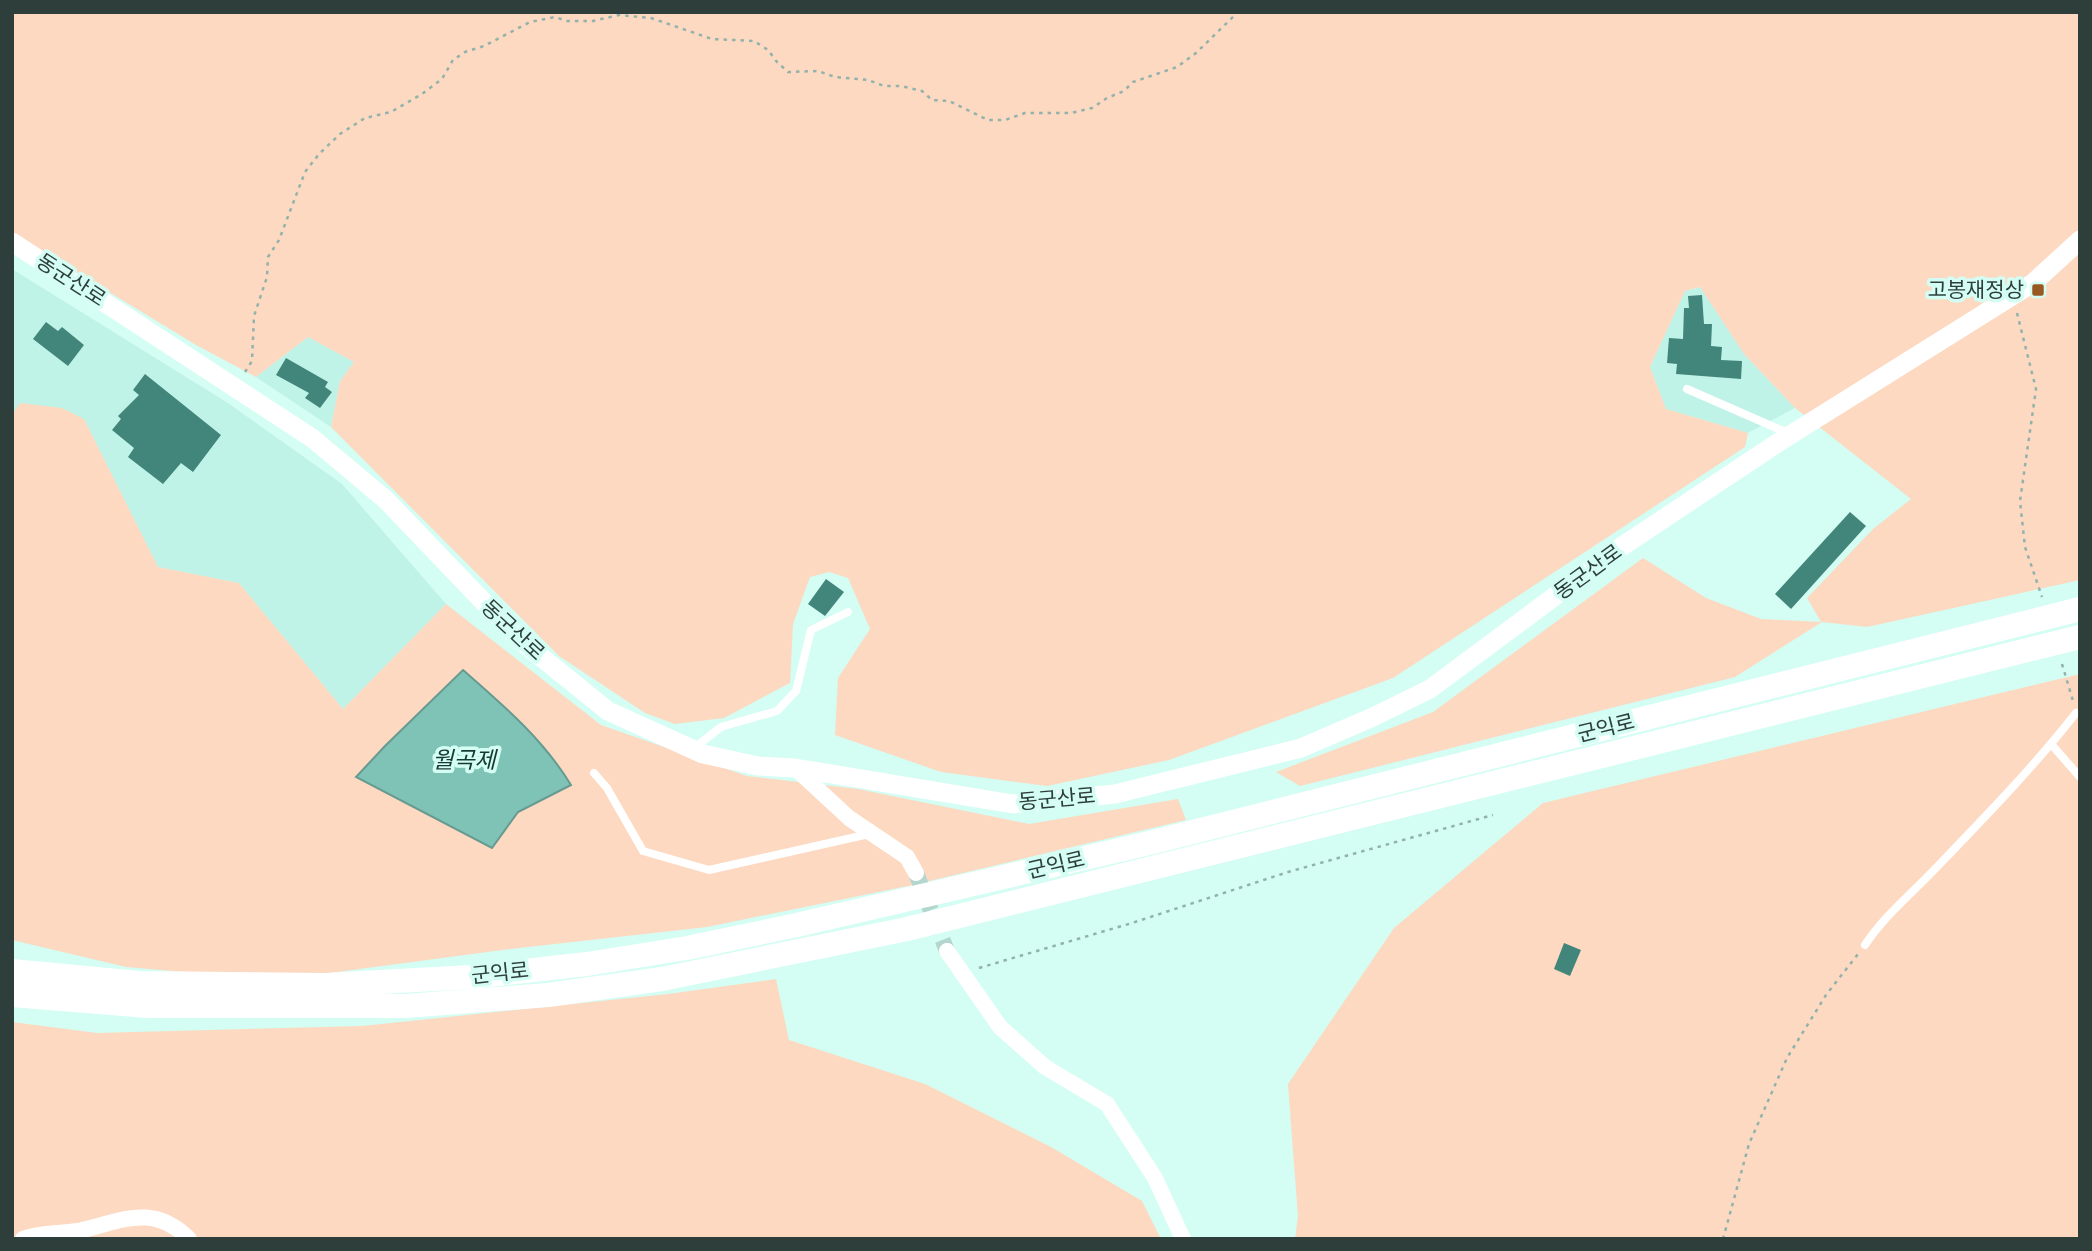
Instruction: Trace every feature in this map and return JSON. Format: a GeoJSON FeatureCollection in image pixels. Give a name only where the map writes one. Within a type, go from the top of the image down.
{"type":"FeatureCollection","features":[{"type":"Feature","properties":{"kind":"highway","name":"군익로"},"geometry":{"type":"LineString","coordinates":[[12,971],[139,983],[325,985],[471,977],[587,964],[687,948],[1145,844],[2080,609]]}},
{"type":"Feature","properties":{"kind":"highway","name":"군익로"},"geometry":{"type":"LineString","coordinates":[[12,995],[148,1006],[406,1006],[548,995],[662,979],[907,929],[2080,637]]}},
{"type":"Feature","properties":{"kind":"street","name":"동군산로"},"geometry":{"type":"LineString","coordinates":[[12,242],[312,438],[386,500],[520,640],[608,711],[703,754],[758,766],[795,768],[1013,804],[1115,794],[1301,748],[1430,689],[1621,547],[1791,434],[2032,283],[2080,240]]}},
{"type":"Feature","properties":{"kind":"street"},"geometry":{"type":"LineString","coordinates":[[795,768],[849,818],[907,857],[916,873]]}},
{"type":"Feature","properties":{"kind":"street"},"geometry":{"type":"LineString","coordinates":[[947,951],[1000,1027],[1045,1067],[1107,1104],[1155,1178],[1183,1239]]}},
{"type":"Feature","properties":{"kind":"street"},"geometry":{"type":"LineString","coordinates":[[23,1239],[37,1234],[76,1231],[122,1218],[141,1217],[162,1221],[181,1230],[189,1239]]}},
{"type":"Feature","properties":{"kind":"lane"},"geometry":{"type":"LineString","coordinates":[[1687,389],[1791,434]]}},
{"type":"Feature","properties":{"kind":"lane"},"geometry":{"type":"LineString","coordinates":[[693,749],[720,727],[777,710],[796,691],[811,630],[848,612]]}},
{"type":"Feature","properties":{"kind":"lane"},"geometry":{"type":"LineString","coordinates":[[1865,945],[1878,925],[1918,887],[2027,772],[2077,713]]}},
{"type":"Feature","properties":{"kind":"lane"},"geometry":{"type":"LineString","coordinates":[[2051,744],[2080,777]]}},
{"type":"Feature","properties":{"kind":"lane"},"geometry":{"type":"LineString","coordinates":[[594,773],[607,788],[643,851],[709,870],[872,833]]}},
{"type":"Feature","properties":{"kind":"path"},"geometry":{"type":"LineString","coordinates":[[235,387],[252,361],[254,316],[267,277],[268,257],[279,240],[305,172],[319,154],[340,134],[365,118],[391,112],[422,94],[442,79],[453,60],[465,52],[484,46],[530,22],[555,17],[567,21],[593,21],[619,15],[651,18],[712,39],[754,41],[768,50],[788,72],[818,71],[835,77],[868,80],[884,86],[901,86],[922,91],[932,100],[949,101],[988,120],[1005,120],[1025,113],[1071,113],[1092,108],[1124,91],[1133,82],[1177,68],[1238,12]]}},
{"type":"Feature","properties":{"kind":"path"},"geometry":{"type":"LineString","coordinates":[[2012,296],[2036,389],[2020,500],[2025,547],[2038,584]]}},
{"type":"Feature","properties":{"kind":"path"},"geometry":{"type":"LineString","coordinates":[[962,973],[1132,923],[1289,872],[1493,815]]}},
{"type":"Feature","properties":{"kind":"path"},"geometry":{"type":"LineString","coordinates":[[1723,1239],[1749,1144],[1787,1058],[1826,995],[1865,945]]}},
{"type":"Feature","properties":{"kind":"shaded area"},"geometry":{"type":"Polygon","coordinates":[[[12,12],[2080,12],[2080,580],[1867,627],[1822,622],[1735,677],[1300,786],[1276,772],[1433,712],[1643,558],[1706,598],[1761,619],[1821,622],[1807,598],[1873,529],[1911,499],[1795,408],[1744,354],[1700,287],[1685,291],[1650,367],[1666,409],[1748,433],[1745,447],[1393,678],[1169,760],[1047,786],[941,772],[835,735],[838,678],[870,629],[848,578],[829,572],[810,577],[793,624],[790,683],[724,718],[675,724],[645,713],[559,656],[331,427],[340,381],[354,362],[308,337],[256,377],[196,345],[12,233],[12,12]]]}},
{"type":"Feature","properties":{"kind":"shaded area"},"geometry":{"type":"Polygon","coordinates":[[[12,269],[228,403],[342,484],[446,604],[343,709],[239,583],[158,567],[84,419],[12,415],[12,269]]]}},
{"type":"Feature","properties":{"kind":"shaded area"},"geometry":{"type":"Polygon","coordinates":[[[1701,287],[1744,354],[1795,408],[1748,433],[1666,409],[1650,367],[1685,291],[1701,287]]]}},
{"type":"Feature","properties":{"kind":"shaded area"},"geometry":{"type":"Polygon","coordinates":[[[308,337],[355,362],[340,381],[331,427],[256,377],[308,337]]]}},
{"type":"Feature","properties":{"kind":"shaded area"},"geometry":{"type":"Polygon","coordinates":[[[20,403],[62,408],[84,419],[158,567],[239,583],[343,709],[446,604],[601,725],[747,776],[858,789],[1029,824],[1178,799],[1186,820],[908,886],[707,927],[502,950],[277,980],[126,967],[12,940],[12,415],[20,403]],[[524,724],[518,812],[571,785],[524,724]]]}},
{"type":"Feature","properties":{"kind":"shaded area"},"geometry":{"type":"Polygon","coordinates":[[[2080,674],[2080,1239],[1295,1239],[1298,1216],[1288,1084],[1394,928],[1543,803],[2080,674]]]}},
{"type":"Feature","properties":{"kind":"shaded area"},"geometry":{"type":"Polygon","coordinates":[[[776,979],[789,1040],[925,1084],[1051,1147],[1142,1201],[1161,1239],[12,1239],[12,1022],[97,1033],[362,1026],[668,994],[776,979]]]}},
{"type":"Feature","properties":{"kind":"water","name":"월곡제"},"geometry":{"type":"Polygon","coordinates":[[[463,670],[535,738],[571,785],[518,812],[492,848],[356,777],[463,670]]]}},
{"type":"Feature","properties":{"kind":"building"},"geometry":{"type":"Polygon","coordinates":[[[1702,295],[1704,324],[1712,324],[1711,346],[1722,347],[1721,360],[1742,361],[1741,379],[1676,374],[1677,364],[1667,363],[1669,338],[1683,339],[1684,308],[1689,308],[1688,296],[1702,295]]]}},
{"type":"Feature","properties":{"kind":"building"},"geometry":{"type":"Polygon","coordinates":[[[46,322],[58,331],[62,327],[84,345],[68,366],[33,339],[46,322]]]}},
{"type":"Feature","properties":{"kind":"building"},"geometry":{"type":"Polygon","coordinates":[[[286,358],[328,382],[325,387],[332,392],[320,408],[305,398],[309,393],[276,375],[286,358]]]}},
{"type":"Feature","properties":{"kind":"building"},"geometry":{"type":"Polygon","coordinates":[[[145,374],[221,435],[193,472],[181,463],[163,484],[128,457],[134,448],[112,430],[121,419],[118,416],[139,395],[133,390],[145,374]]]}},
{"type":"Feature","properties":{"kind":"building"},"geometry":{"type":"Polygon","coordinates":[[[1850,512],[1866,526],[1791,609],[1775,594],[1850,512]]]}},
{"type":"Feature","properties":{"kind":"building"},"geometry":{"type":"Polygon","coordinates":[[[826,579],[844,592],[825,616],[808,604],[826,579]]]}},
{"type":"Feature","properties":{"kind":"building"},"geometry":{"type":"Polygon","coordinates":[[[1564,943],[1581,950],[1570,976],[1554,969],[1564,943]]]}},
{"type":"Feature","properties":{"kind":"tunnel"},"geometry":{"type":"LineString","coordinates":[[916,873],[947,951]]}},
{"type":"Feature","properties":{"kind":"place","name":"고봉재정상"},"geometry":{"type":"Point","coordinates":[2038,290]}}]}
